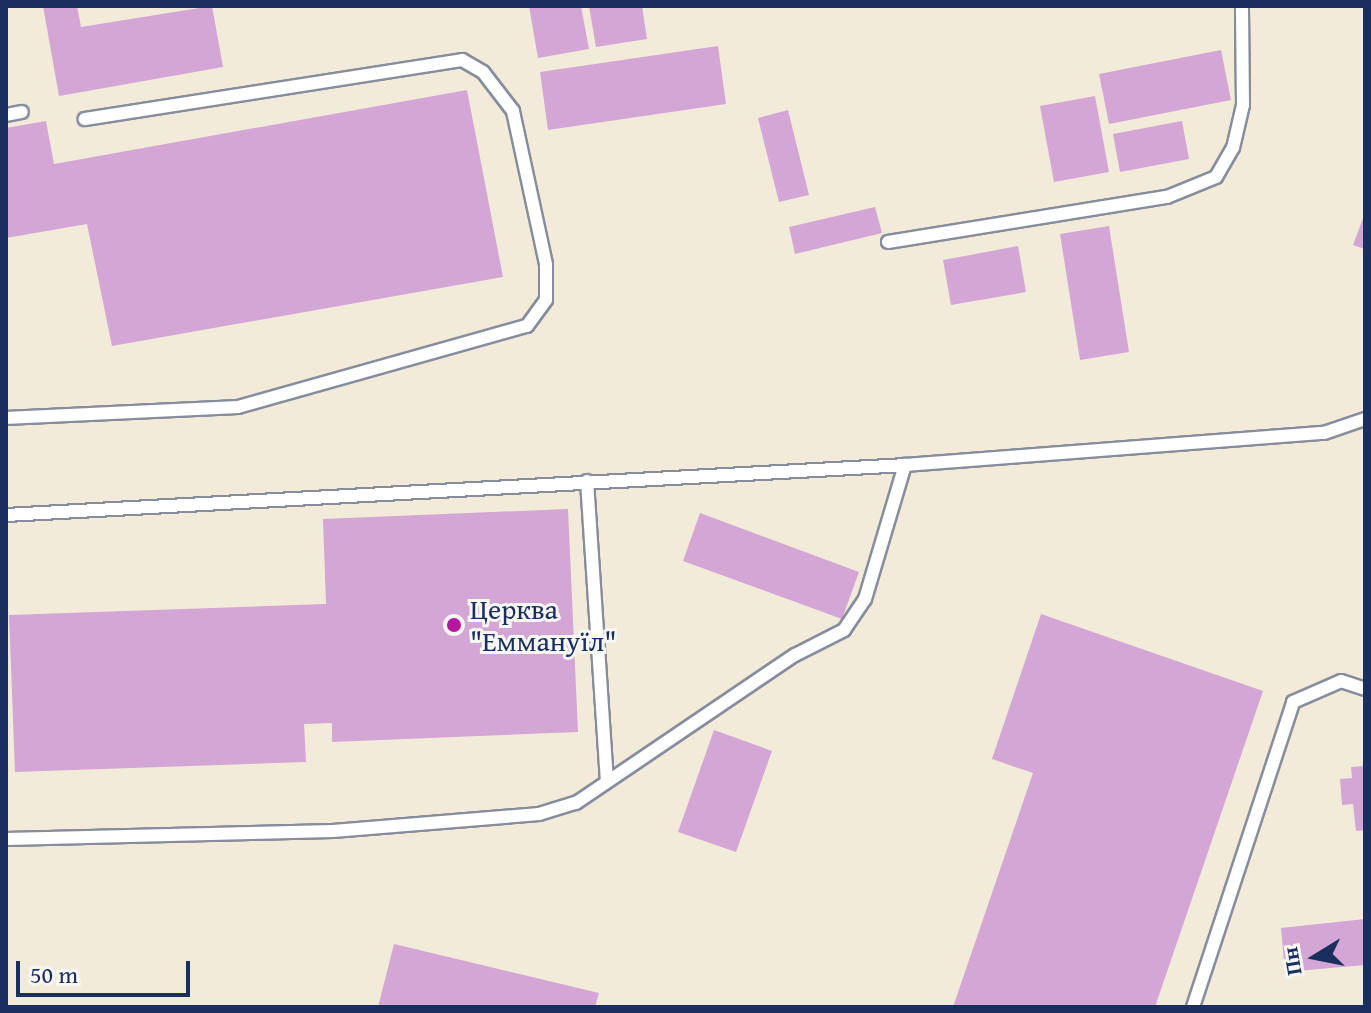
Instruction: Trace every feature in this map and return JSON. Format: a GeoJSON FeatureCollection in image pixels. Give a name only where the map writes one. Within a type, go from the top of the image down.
{"type":"FeatureCollection","features":[{"type":"Feature","properties":{"kind":"lane"},"geometry":{"type":"LineString","coordinates":[[888,242],[1167,197],[1216,177],[1233,148],[1243,105],[1242,6]]}},
{"type":"Feature","properties":{"kind":"lane"},"geometry":{"type":"LineString","coordinates":[[6,418],[238,407],[527,326],[546,300],[546,264],[513,111],[492,81],[462,60],[85,119]]}},
{"type":"Feature","properties":{"kind":"lane"},"geometry":{"type":"LineString","coordinates":[[6,115],[22,112]]}},
{"type":"Feature","properties":{"kind":"lane"},"geometry":{"type":"LineString","coordinates":[[6,515],[905,465],[1324,433],[1365,419]]}},
{"type":"Feature","properties":{"kind":"lane"},"geometry":{"type":"LineString","coordinates":[[6,839],[333,831],[480,821],[539,814],[576,803],[607,779],[795,655],[844,630],[865,599],[905,465]]}},
{"type":"Feature","properties":{"kind":"lane"},"geometry":{"type":"LineString","coordinates":[[587,481],[607,779]]}},
{"type":"Feature","properties":{"kind":"lane"},"geometry":{"type":"LineString","coordinates":[[1193,1007],[1293,702],[1341,681],[1365,689]]}},
{"type":"Feature","properties":{"kind":"building"},"geometry":{"type":"Polygon","coordinates":[[[43,6],[77,6],[81,27],[212,6],[223,67],[59,96],[43,6]]]}},
{"type":"Feature","properties":{"kind":"building"},"geometry":{"type":"Polygon","coordinates":[[[529,6],[581,6],[589,49],[538,58],[529,6]]]}},
{"type":"Feature","properties":{"kind":"building"},"geometry":{"type":"Polygon","coordinates":[[[589,6],[642,6],[647,39],[596,47],[589,6]]]}},
{"type":"Feature","properties":{"kind":"building"},"geometry":{"type":"Polygon","coordinates":[[[718,46],[726,104],[548,130],[540,72],[718,46]]]}},
{"type":"Feature","properties":{"kind":"building"},"geometry":{"type":"Polygon","coordinates":[[[1221,50],[1231,100],[1109,124],[1099,74],[1221,50]]]}},
{"type":"Feature","properties":{"kind":"building"},"geometry":{"type":"Polygon","coordinates":[[[467,90],[503,277],[112,346],[87,224],[6,238],[6,128],[46,121],[54,164],[467,90]]]}},
{"type":"Feature","properties":{"kind":"building"},"geometry":{"type":"Polygon","coordinates":[[[1095,96],[1109,172],[1054,182],[1040,106],[1095,96]]]}},
{"type":"Feature","properties":{"kind":"building"},"geometry":{"type":"Polygon","coordinates":[[[788,110],[809,195],[779,202],[758,118],[788,110]]]}},
{"type":"Feature","properties":{"kind":"building"},"geometry":{"type":"Polygon","coordinates":[[[1182,121],[1189,159],[1120,172],[1113,134],[1182,121]]]}},
{"type":"Feature","properties":{"kind":"building"},"geometry":{"type":"Polygon","coordinates":[[[875,207],[882,233],[795,254],[789,227],[875,207]]]}},
{"type":"Feature","properties":{"kind":"building"},"geometry":{"type":"Polygon","coordinates":[[[1365,213],[1365,249],[1353,245],[1365,213]]]}},
{"type":"Feature","properties":{"kind":"building"},"geometry":{"type":"Polygon","coordinates":[[[1109,226],[1129,352],[1080,360],[1060,234],[1109,226]]]}},
{"type":"Feature","properties":{"kind":"building"},"geometry":{"type":"Polygon","coordinates":[[[1018,246],[1026,292],[951,305],[943,260],[1018,246]]]}},
{"type":"Feature","properties":{"kind":"building"},"geometry":{"type":"Polygon","coordinates":[[[568,509],[578,732],[332,742],[332,723],[304,724],[306,762],[15,772],[9,615],[326,604],[323,519],[568,509]]]}},
{"type":"Feature","properties":{"kind":"building"},"geometry":{"type":"Polygon","coordinates":[[[700,513],[859,572],[842,619],[683,561],[700,513]]]}},
{"type":"Feature","properties":{"kind":"building"},"geometry":{"type":"Polygon","coordinates":[[[1041,614],[1263,691],[1155,1007],[953,1007],[1033,773],[992,759],[1041,614]]]}},
{"type":"Feature","properties":{"kind":"building"},"geometry":{"type":"Polygon","coordinates":[[[714,730],[772,751],[736,852],[678,832],[714,730]]]}},
{"type":"Feature","properties":{"kind":"building"},"geometry":{"type":"Polygon","coordinates":[[[1365,766],[1365,830],[1356,831],[1353,804],[1342,805],[1340,779],[1352,778],[1351,767],[1365,766]]]}},
{"type":"Feature","properties":{"kind":"building"},"geometry":{"type":"Polygon","coordinates":[[[1365,919],[1365,965],[1285,972],[1281,928],[1365,919]]]}},
{"type":"Feature","properties":{"kind":"building"},"geometry":{"type":"Polygon","coordinates":[[[394,944],[599,993],[595,1007],[378,1007],[394,944]]]}},
{"type":"Feature","properties":{"kind":"place","name":"Церква \"Еммануїл\""},"geometry":{"type":"Point","coordinates":[454,625]}}]}
